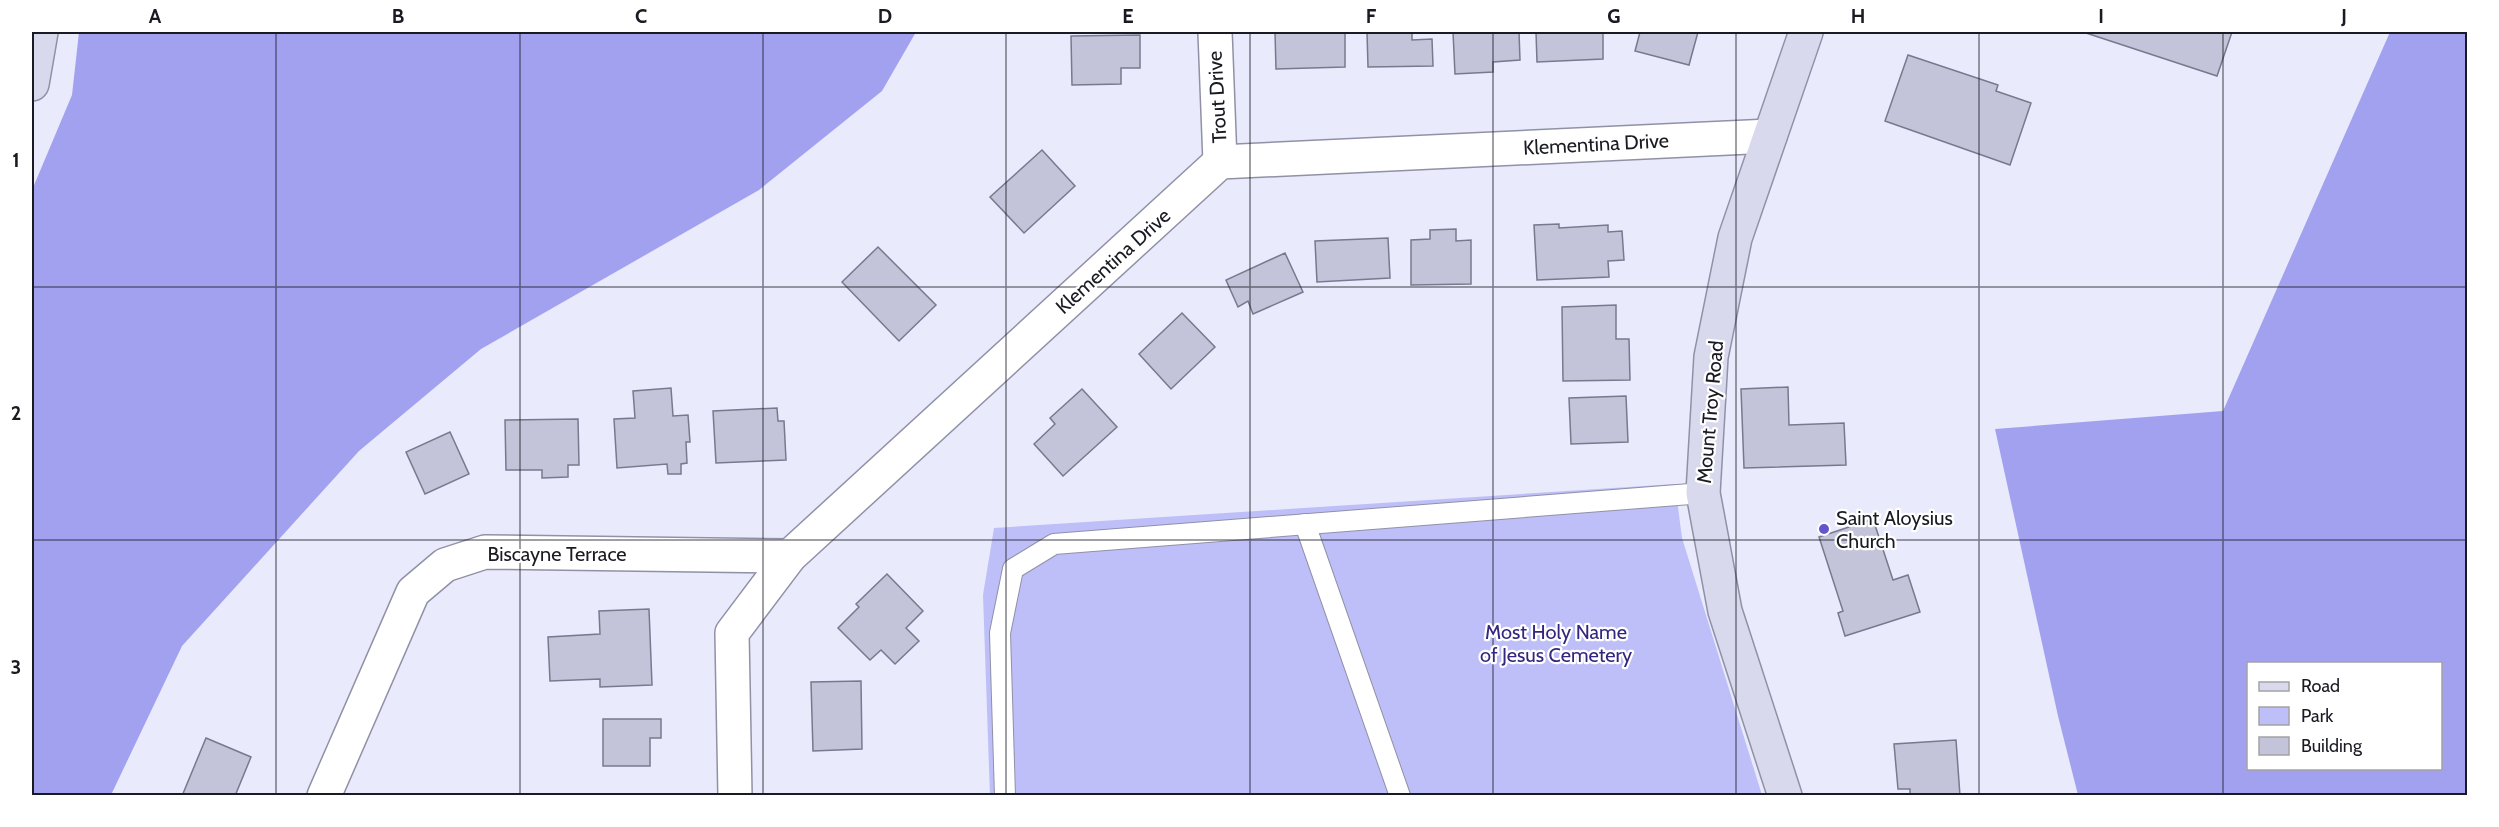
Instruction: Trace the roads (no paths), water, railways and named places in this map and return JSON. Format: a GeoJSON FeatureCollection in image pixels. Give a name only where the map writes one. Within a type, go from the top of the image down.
{"type":"FeatureCollection","features":[{"type":"Feature","properties":{"kind":"street"},"geometry":{"type":"LineString","coordinates":[[32,84],[41,32]]}},
{"type":"Feature","properties":{"kind":"street","name":"Trout Drive"},"geometry":{"type":"LineString","coordinates":[[1215,32],[1220,162]]}},
{"type":"Feature","properties":{"kind":"street","name":"Mount Troy Road"},"geometry":{"type":"LineString","coordinates":[[1785,795],[1725,610],[1703,493],[1711,357],[1735,238],[1806,32]]}},
{"type":"Feature","properties":{"kind":"street","name":"Klementina Drive"},"geometry":{"type":"LineString","coordinates":[[735,795],[732,633],[790,556],[1220,162],[1770,136]]}},
{"type":"Feature","properties":{"kind":"street","name":"Biscayne Terrace"},"geometry":{"type":"LineString","coordinates":[[324,795],[413,592],[445,565],[485,552],[790,556]]}},
{"type":"Feature","properties":{"kind":"lane"},"geometry":{"type":"LineString","coordinates":[[1005,795],[1000,633],[1013,569],[1054,544],[1703,493]]}},
{"type":"Feature","properties":{"kind":"lane"},"geometry":{"type":"LineString","coordinates":[[1305,524],[1400,795]]}},
{"type":"Feature","properties":{"kind":"place","name":"Saint Aloysius Church"},"geometry":{"type":"Point","coordinates":[1824,529]}},
{"type":"Feature","properties":{"kind":"park label","name":"Most Holy Name of Jesus Cemetery"},"geometry":{"type":"Point","coordinates":[1556,644]}}]}
